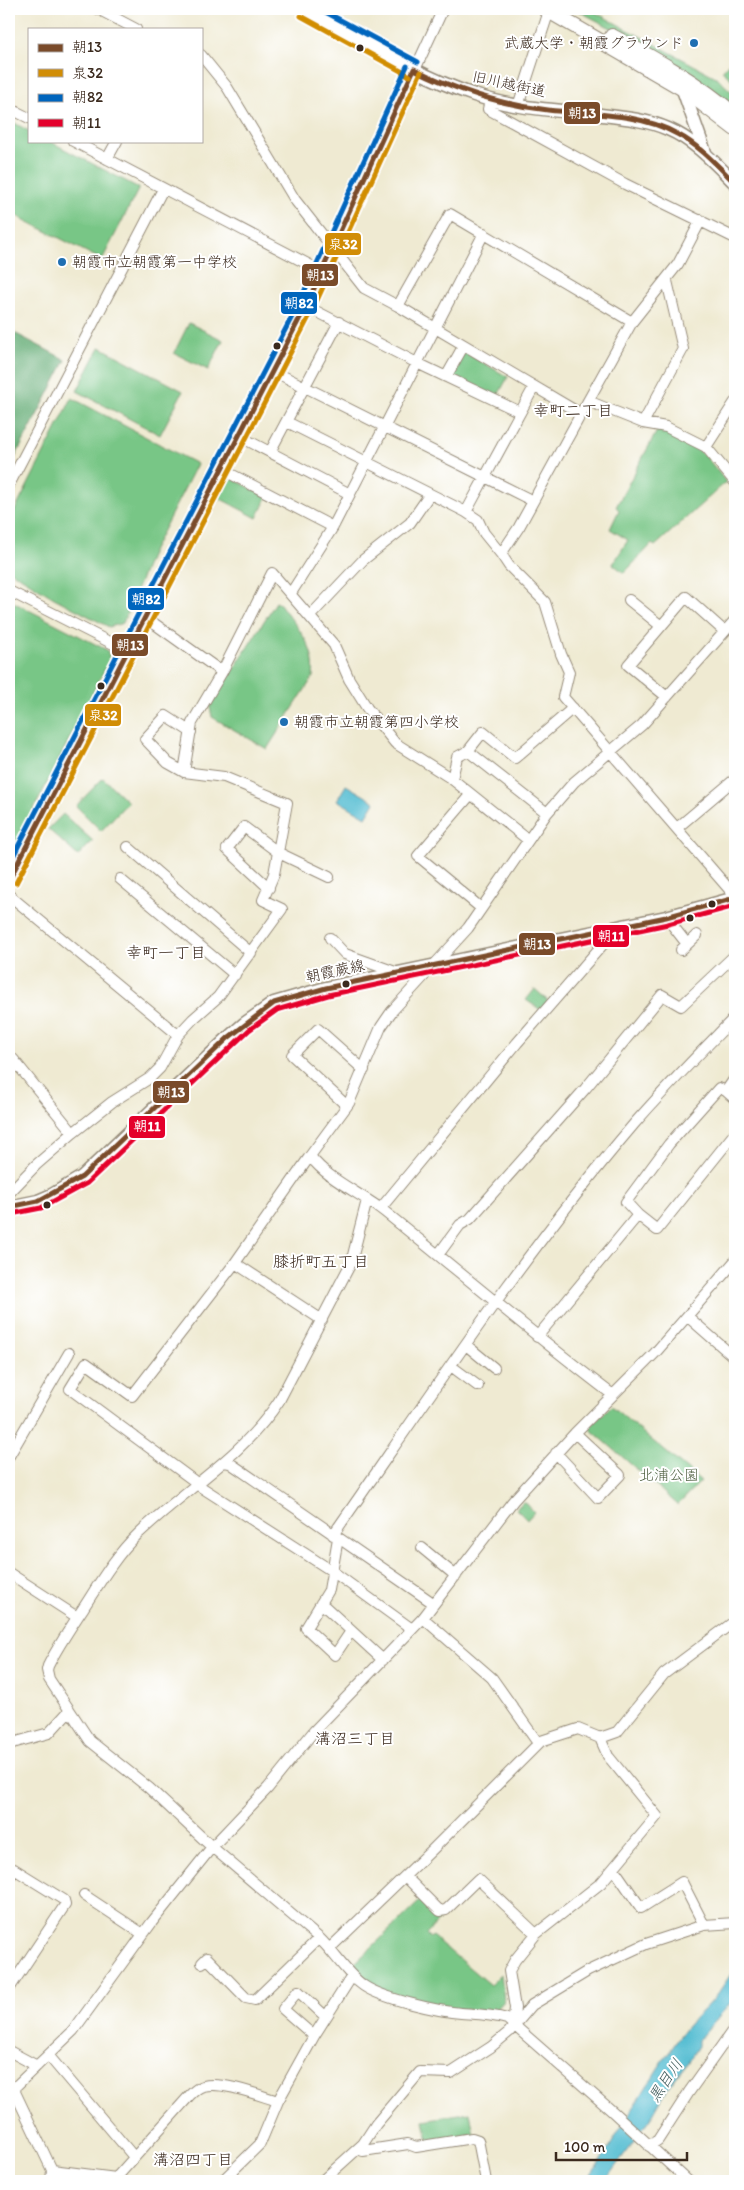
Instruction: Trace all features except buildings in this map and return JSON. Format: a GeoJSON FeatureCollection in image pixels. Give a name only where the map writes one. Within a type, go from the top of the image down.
{"type":"FeatureCollection","features":[{"type":"Feature","properties":{"kind":"highway"},"geometry":{"type":"LineString","coordinates":[[552,10],[675,71],[706,92],[735,116]]}},
{"type":"Feature","properties":{"kind":"highway"},"geometry":{"type":"LineString","coordinates":[[552,10],[683,89],[735,129]]}},
{"type":"Feature","properties":{"kind":"main road","name":"旧川越街道"},"geometry":{"type":"LineString","coordinates":[[305,9],[446,85],[490,100],[518,106],[645,122],[667,128],[687,139],[735,183]]}},
{"type":"Feature","properties":{"kind":"main road"},"geometry":{"type":"LineString","coordinates":[[675,71],[706,155]]}},
{"type":"Feature","properties":{"kind":"main road","name":"朝霞蕨線"},"geometry":{"type":"LineString","coordinates":[[9,1207],[52,1196],[82,1177],[228,1038],[264,1009],[291,997],[666,917],[735,897]]}},
{"type":"Feature","properties":{"kind":"street"},"geometry":{"type":"LineString","coordinates":[[98,9],[134,28]]}},
{"type":"Feature","properties":{"kind":"street"},"geometry":{"type":"LineString","coordinates":[[9,880],[334,250],[414,69],[443,9]]}},
{"type":"Feature","properties":{"kind":"street"},"geometry":{"type":"LineString","coordinates":[[518,106],[552,10]]}},
{"type":"Feature","properties":{"kind":"street"},"geometry":{"type":"LineString","coordinates":[[202,56],[228,87],[295,200],[364,288],[398,306],[581,414]]}},
{"type":"Feature","properties":{"kind":"street"},"geometry":{"type":"LineString","coordinates":[[490,100],[488,109],[625,184],[735,238]]}},
{"type":"Feature","properties":{"kind":"street"},"geometry":{"type":"LineString","coordinates":[[9,108],[28,118]]}},
{"type":"Feature","properties":{"kind":"street"},"geometry":{"type":"LineString","coordinates":[[75,142],[323,272]]}},
{"type":"Feature","properties":{"kind":"street"},"geometry":{"type":"LineString","coordinates":[[107,159],[116,142]]}},
{"type":"Feature","properties":{"kind":"street"},"geometry":{"type":"LineString","coordinates":[[9,485],[163,189]]}},
{"type":"Feature","properties":{"kind":"street"},"geometry":{"type":"LineString","coordinates":[[398,306],[450,214],[632,322]]}},
{"type":"Feature","properties":{"kind":"street"},"geometry":{"type":"LineString","coordinates":[[502,554],[632,322],[667,281],[678,264],[700,220]]}},
{"type":"Feature","properties":{"kind":"street"},"geometry":{"type":"LineString","coordinates":[[291,593],[350,494],[484,233]]}},
{"type":"Feature","properties":{"kind":"street"},"geometry":{"type":"LineString","coordinates":[[643,422],[683,349],[667,281]]}},
{"type":"Feature","properties":{"kind":"street"},"geometry":{"type":"LineString","coordinates":[[306,306],[417,363],[520,412]]}},
{"type":"Feature","properties":{"kind":"street"},"geometry":{"type":"LineString","coordinates":[[270,452],[339,322]]}},
{"type":"Feature","properties":{"kind":"street"},"geometry":{"type":"LineString","coordinates":[[446,376],[464,345]]}},
{"type":"Feature","properties":{"kind":"street"},"geometry":{"type":"LineString","coordinates":[[273,371],[533,501]]}},
{"type":"Feature","properties":{"kind":"street"},"geometry":{"type":"LineString","coordinates":[[466,512],[534,387]]}},
{"type":"Feature","properties":{"kind":"street"},"geometry":{"type":"LineString","coordinates":[[588,401],[643,422],[666,427],[706,447],[735,482]]}},
{"type":"Feature","properties":{"kind":"street"},"geometry":{"type":"LineString","coordinates":[[706,447],[735,402]]}},
{"type":"Feature","properties":{"kind":"street"},"geometry":{"type":"LineString","coordinates":[[287,422],[367,461],[478,520],[484,534],[502,554],[509,566],[545,602],[561,654],[569,672],[563,697],[735,897]]}},
{"type":"Feature","properties":{"kind":"street"},"geometry":{"type":"LineString","coordinates":[[239,436],[350,494]]}},
{"type":"Feature","properties":{"kind":"street"},"geometry":{"type":"LineString","coordinates":[[221,469],[332,527]]}},
{"type":"Feature","properties":{"kind":"street"},"geometry":{"type":"LineString","coordinates":[[310,616],[363,560],[410,523],[430,494]]}},
{"type":"Feature","properties":{"kind":"street"},"geometry":{"type":"LineString","coordinates":[[184,772],[192,723],[222,672],[272,573],[334,645],[349,679],[367,708],[395,743],[452,779],[528,839]]}},
{"type":"Feature","properties":{"kind":"street"},"geometry":{"type":"LineString","coordinates":[[9,591],[127,651]]}},
{"type":"Feature","properties":{"kind":"street"},"geometry":{"type":"LineString","coordinates":[[667,697],[628,665],[686,597],[724,631]]}},
{"type":"Feature","properties":{"kind":"street"},"geometry":{"type":"LineString","coordinates":[[629,600],[661,626]]}},
{"type":"Feature","properties":{"kind":"street"},"geometry":{"type":"LineString","coordinates":[[145,617],[222,672]]}},
{"type":"Feature","properties":{"kind":"street"},"geometry":{"type":"LineString","coordinates":[[412,1630],[332,1571],[197,1484],[70,1389],[86,1363],[132,1396],[234,1263],[347,1106],[381,1027],[392,1011],[468,928],[528,839],[547,813],[574,782],[642,724],[735,620]]}},
{"type":"Feature","properties":{"kind":"street"},"geometry":{"type":"LineString","coordinates":[[452,779],[457,757],[468,751],[483,732],[515,758],[573,708]]}},
{"type":"Feature","properties":{"kind":"street"},"geometry":{"type":"LineString","coordinates":[[9,1193],[36,1165],[73,1133],[112,1102],[150,1078],[160,1068],[178,1035],[218,997],[282,909],[263,900],[269,888],[279,853],[287,803],[224,777],[184,772],[168,763],[144,739],[166,716],[191,732]]}},
{"type":"Feature","properties":{"kind":"street"},"geometry":{"type":"LineString","coordinates":[[468,751],[547,813]]}},
{"type":"Feature","properties":{"kind":"street"},"geometry":{"type":"LineString","coordinates":[[677,828],[735,779]]}},
{"type":"Feature","properties":{"kind":"street"},"geometry":{"type":"LineString","coordinates":[[471,794],[418,856],[481,908]]}},
{"type":"Feature","properties":{"kind":"street"},"geometry":{"type":"LineString","coordinates":[[269,888],[227,849],[244,827],[279,853],[329,876]]}},
{"type":"Feature","properties":{"kind":"street"},"geometry":{"type":"LineString","coordinates":[[128,847],[251,953]]}},
{"type":"Feature","properties":{"kind":"street"},"geometry":{"type":"LineString","coordinates":[[120,879],[235,975]]}},
{"type":"Feature","properties":{"kind":"street"},"geometry":{"type":"LineString","coordinates":[[9,895],[178,1035]]}},
{"type":"Feature","properties":{"kind":"street"},"geometry":{"type":"LineString","coordinates":[[666,917],[684,947],[697,934]]}},
{"type":"Feature","properties":{"kind":"street"},"geometry":{"type":"LineString","coordinates":[[381,1208],[517,1043],[618,927]]}},
{"type":"Feature","properties":{"kind":"street"},"geometry":{"type":"LineString","coordinates":[[330,938],[345,954],[400,974]]}},
{"type":"Feature","properties":{"kind":"street"},"geometry":{"type":"LineString","coordinates":[[438,1254],[460,1225],[470,1219],[561,1116],[662,995],[681,1006],[735,956]]}},
{"type":"Feature","properties":{"kind":"street"},"geometry":{"type":"LineString","coordinates":[[351,1631],[334,1655],[306,1628],[329,1590],[336,1536],[496,1301],[632,1126],[735,1017]]}},
{"type":"Feature","properties":{"kind":"street"},"geometry":{"type":"LineString","coordinates":[[347,1106],[292,1055],[318,1028],[364,1070]]}},
{"type":"Feature","properties":{"kind":"street"},"geometry":{"type":"LineString","coordinates":[[9,1062],[14,1058],[73,1133]]}},
{"type":"Feature","properties":{"kind":"street"},"geometry":{"type":"LineString","coordinates":[[726,1091],[735,1078]]}},
{"type":"Feature","properties":{"kind":"street"},"geometry":{"type":"LineString","coordinates":[[735,1099],[719,1088],[669,1144],[626,1202],[638,1215],[657,1230],[735,1133]]}},
{"type":"Feature","properties":{"kind":"street"},"geometry":{"type":"LineString","coordinates":[[310,1156],[320,1170],[381,1208],[496,1301],[537,1337],[613,1395]]}},
{"type":"Feature","properties":{"kind":"street"},"geometry":{"type":"LineString","coordinates":[[367,1200],[351,1263],[297,1367],[269,1416],[254,1435],[152,1521],[127,1545],[110,1566],[46,1670],[49,1679],[90,1741],[149,1788],[212,1847],[319,1938],[330,1948],[352,1976],[365,1986],[397,1998],[440,2010],[492,2014],[507,2019],[688,2181]]}},
{"type":"Feature","properties":{"kind":"street"},"geometry":{"type":"LineString","coordinates":[[537,1337],[638,1215]]}},
{"type":"Feature","properties":{"kind":"street"},"geometry":{"type":"LineString","coordinates":[[51,2181],[52,2170],[15,2092],[16,2086],[73,2031],[144,1934],[212,1847],[268,1788],[314,1731],[423,1618],[513,1501],[575,1433],[655,1353],[735,1261]]}},
{"type":"Feature","properties":{"kind":"street"},"geometry":{"type":"LineString","coordinates":[[234,1263],[322,1320]]}},
{"type":"Feature","properties":{"kind":"street"},"geometry":{"type":"LineString","coordinates":[[687,1316],[735,1358]]}},
{"type":"Feature","properties":{"kind":"street"},"geometry":{"type":"LineString","coordinates":[[466,1345],[494,1368]]}},
{"type":"Feature","properties":{"kind":"street"},"geometry":{"type":"LineString","coordinates":[[9,1456],[69,1352]]}},
{"type":"Feature","properties":{"kind":"street"},"geometry":{"type":"LineString","coordinates":[[451,1366],[478,1386]]}},
{"type":"Feature","properties":{"kind":"street"},"geometry":{"type":"LineString","coordinates":[[556,1453],[598,1498],[620,1475],[575,1433]]}},
{"type":"Feature","properties":{"kind":"street"},"geometry":{"type":"LineString","coordinates":[[224,1462],[230,1463],[433,1603]]}},
{"type":"Feature","properties":{"kind":"street"},"geometry":{"type":"LineString","coordinates":[[422,1548],[456,1576]]}},
{"type":"Feature","properties":{"kind":"street"},"geometry":{"type":"LineString","coordinates":[[9,1573],[77,1617]]}},
{"type":"Feature","properties":{"kind":"street"},"geometry":{"type":"LineString","coordinates":[[321,1603],[383,1660]]}},
{"type":"Feature","properties":{"kind":"street"},"geometry":{"type":"LineString","coordinates":[[423,1618],[492,1678],[538,1743]]}},
{"type":"Feature","properties":{"kind":"street"},"geometry":{"type":"LineString","coordinates":[[330,1948],[538,1743],[578,1729],[600,1738],[617,1732],[664,1674],[735,1621]]}},
{"type":"Feature","properties":{"kind":"street"},"geometry":{"type":"LineString","coordinates":[[9,1744],[50,1733],[69,1711]]}},
{"type":"Feature","properties":{"kind":"street"},"geometry":{"type":"LineString","coordinates":[[322,2181],[358,2149],[415,2075],[427,2071],[443,2074],[451,2073],[509,2032],[513,2024],[516,2008],[510,1971],[515,1960],[536,1934],[602,1883],[657,1816],[608,1756],[600,1738]]}},
{"type":"Feature","properties":{"kind":"street"},"geometry":{"type":"LineString","coordinates":[[9,1878],[14,1869],[64,1900],[64,1905],[9,1989]]}},
{"type":"Feature","properties":{"kind":"street"},"geometry":{"type":"LineString","coordinates":[[614,1869],[641,1908],[682,1882],[704,1925]]}},
{"type":"Feature","properties":{"kind":"street"},"geometry":{"type":"LineString","coordinates":[[405,1876],[440,1911],[446,1910],[478,1879],[536,1934]]}},
{"type":"Feature","properties":{"kind":"street"},"geometry":{"type":"LineString","coordinates":[[84,1895],[144,1934]]}},
{"type":"Feature","properties":{"kind":"street"},"geometry":{"type":"LineString","coordinates":[[513,2024],[532,2005],[588,1971],[646,1944],[704,1925],[735,1923]]}},
{"type":"Feature","properties":{"kind":"street"},"geometry":{"type":"LineString","coordinates":[[202,1964],[207,1958],[246,1998],[255,2000],[319,1938]]}},
{"type":"Feature","properties":{"kind":"street"},"geometry":{"type":"LineString","coordinates":[[225,2180],[260,2144],[278,2101],[314,2036],[352,1976]]}},
{"type":"Feature","properties":{"kind":"street"},"geometry":{"type":"LineString","coordinates":[[314,2036],[283,2009],[298,1991],[326,2017]]}},
{"type":"Feature","properties":{"kind":"street"},"geometry":{"type":"LineString","coordinates":[[649,2146],[658,2140],[735,2027]]}},
{"type":"Feature","properties":{"kind":"street"},"geometry":{"type":"LineString","coordinates":[[9,2051],[37,2066]]}},
{"type":"Feature","properties":{"kind":"street"},"geometry":{"type":"LineString","coordinates":[[48,2055],[134,2157]]}},
{"type":"Feature","properties":{"kind":"street"},"geometry":{"type":"LineString","coordinates":[[52,2170],[118,2179],[134,2157],[190,2094],[200,2086],[209,2085],[233,2088],[278,2101]]}},
{"type":"Feature","properties":{"kind":"street"},"geometry":{"type":"LineString","coordinates":[[358,2149],[363,2151],[408,2144],[416,2147],[472,2138],[478,2140],[486,2181]]}},
{"type":"Feature","properties":{"kind":"green space"},"geometry":{"type":"Polygon","coordinates":[[[575,9],[589,9],[716,77],[735,95],[735,107],[673,61],[575,9]]]}},
{"type":"Feature","properties":{"kind":"green space"},"geometry":{"type":"Polygon","coordinates":[[[735,56],[735,82],[722,71],[735,56]]]}},
{"type":"Feature","properties":{"kind":"green space"},"geometry":{"type":"Polygon","coordinates":[[[9,120],[28,130],[28,142],[51,142],[139,188],[102,260],[9,212],[9,120]]]}},
{"type":"Feature","properties":{"kind":"green space"},"geometry":{"type":"Polygon","coordinates":[[[189,323],[223,340],[208,370],[174,353],[189,323]]]}},
{"type":"Feature","properties":{"kind":"green space"},"geometry":{"type":"Polygon","coordinates":[[[9,330],[66,360],[9,469],[9,330]]]}},
{"type":"Feature","properties":{"kind":"green space"},"geometry":{"type":"Polygon","coordinates":[[[100,347],[183,391],[160,435],[77,391],[100,347]]]}},
{"type":"Feature","properties":{"kind":"green space"},"geometry":{"type":"Polygon","coordinates":[[[464,352],[508,377],[496,399],[450,376],[464,352]]]}},
{"type":"Feature","properties":{"kind":"green space"},"geometry":{"type":"Polygon","coordinates":[[[72,398],[197,464],[151,554],[123,623],[109,627],[54,598],[9,570],[9,522],[72,398]]]}},
{"type":"Feature","properties":{"kind":"green space"},"geometry":{"type":"Polygon","coordinates":[[[658,429],[680,437],[698,449],[726,482],[655,546],[652,544],[624,573],[613,564],[628,540],[610,529],[619,510],[616,507],[658,429]]]}},
{"type":"Feature","properties":{"kind":"green space"},"geometry":{"type":"Polygon","coordinates":[[[230,477],[267,497],[257,518],[219,498],[230,477]]]}},
{"type":"Feature","properties":{"kind":"green space"},"geometry":{"type":"Polygon","coordinates":[[[9,600],[107,650],[110,659],[9,858],[9,600]]]}},
{"type":"Feature","properties":{"kind":"green space"},"geometry":{"type":"Polygon","coordinates":[[[276,602],[280,604],[293,621],[309,647],[312,656],[313,677],[267,749],[212,717],[210,707],[276,602]]]}},
{"type":"Feature","properties":{"kind":"green space"},"geometry":{"type":"Polygon","coordinates":[[[103,778],[128,802],[101,831],[76,806],[103,778]]]}},
{"type":"Feature","properties":{"kind":"green space"},"geometry":{"type":"Polygon","coordinates":[[[63,814],[93,841],[78,856],[48,829],[63,814]]]}},
{"type":"Feature","properties":{"kind":"green space"},"geometry":{"type":"Polygon","coordinates":[[[535,989],[548,1001],[541,1010],[526,1000],[535,989]]]}},
{"type":"Feature","properties":{"kind":"green space","name":"北浦公園"},"geometry":{"type":"Polygon","coordinates":[[[611,1406],[701,1481],[678,1505],[589,1428],[611,1406]]]}},
{"type":"Feature","properties":{"kind":"green space"},"geometry":{"type":"Polygon","coordinates":[[[524,1501],[534,1512],[527,1520],[516,1509],[524,1501]]]}},
{"type":"Feature","properties":{"kind":"green space"},"geometry":{"type":"Polygon","coordinates":[[[422,1899],[441,1918],[426,1934],[430,1938],[432,1936],[490,1985],[501,1974],[504,2001],[495,2011],[439,2006],[397,1995],[378,1988],[362,1978],[351,1967],[422,1899]]]}},
{"type":"Feature","properties":{"kind":"green space"},"geometry":{"type":"Polygon","coordinates":[[[470,2112],[474,2135],[428,2142],[424,2120],[470,2112]]]}},
{"type":"Feature","properties":{"kind":"water"},"geometry":{"type":"Polygon","coordinates":[[[346,785],[375,802],[366,817],[337,800],[346,785]]]}},
{"type":"Feature","properties":{"kind":"water","name":"黒目川"},"geometry":{"type":"Polygon","coordinates":[[[735,1968],[735,1998],[698,2040],[698,2046],[688,2062],[667,2089],[650,2119],[605,2181],[587,2181],[671,2048],[687,2026],[710,2003],[735,1968]]]}},
{"type":"Feature","properties":{"kind":"transit line","name":"朝82"},"geometry":{"type":"LineString","coordinates":[[320,9],[418,62]]}},
{"type":"Feature","properties":{"kind":"transit line","name":"泉32"},"geometry":{"type":"LineString","coordinates":[[301,16],[410,76]]}},
{"type":"Feature","properties":{"kind":"transit line","name":"朝82"},"geometry":{"type":"LineString","coordinates":[[9,864],[299,303],[407,66]]}},
{"type":"Feature","properties":{"kind":"transit line","name":"朝13"},"geometry":{"type":"LineString","coordinates":[[414,69],[446,84],[479,96],[530,108],[630,118],[662,127],[693,144],[735,183]]}},
{"type":"Feature","properties":{"kind":"transit line","name":"朝13"},"geometry":{"type":"LineString","coordinates":[[9,880],[306,306],[414,69]]}},
{"type":"Feature","properties":{"kind":"transit line","name":"泉32"},"geometry":{"type":"LineString","coordinates":[[16,883],[313,309],[421,72]]}},
{"type":"Feature","properties":{"kind":"transit line","name":"朝13"},"geometry":{"type":"LineString","coordinates":[[9,1207],[38,1201],[82,1177],[228,1038],[274,1003],[326,988],[666,917],[735,898]]}},
{"type":"Feature","properties":{"kind":"transit line","name":"朝11"},"geometry":{"type":"LineString","coordinates":[[11,1214],[41,1208],[87,1183],[249,1030],[277,1010],[328,995],[668,924],[735,906]]}},
{"type":"Feature","properties":{"kind":"place","name":"武蔵大学・朝霞グラウンド"},"geometry":{"type":"Point","coordinates":[694,43]}},
{"type":"Feature","properties":{"kind":"place","name":"朝霞市立朝霞第一中学校"},"geometry":{"type":"Point","coordinates":[62,262]}},
{"type":"Feature","properties":{"kind":"place","name":"朝霞市立朝霞第四小学校"},"geometry":{"type":"Point","coordinates":[284,722]}},
{"type":"Feature","properties":{"kind":"district","name":"幸町二丁目"},"geometry":{"type":"Point","coordinates":[573,410]}},
{"type":"Feature","properties":{"kind":"district","name":"幸町一丁目"},"geometry":{"type":"Point","coordinates":[166,952]}},
{"type":"Feature","properties":{"kind":"district","name":"膝折町五丁目"},"geometry":{"type":"Point","coordinates":[321,1261]}},
{"type":"Feature","properties":{"kind":"district","name":"溝沼三丁目"},"geometry":{"type":"Point","coordinates":[355,1738]}},
{"type":"Feature","properties":{"kind":"district","name":"溝沼四丁目"},"geometry":{"type":"Point","coordinates":[193,2159]}}]}
